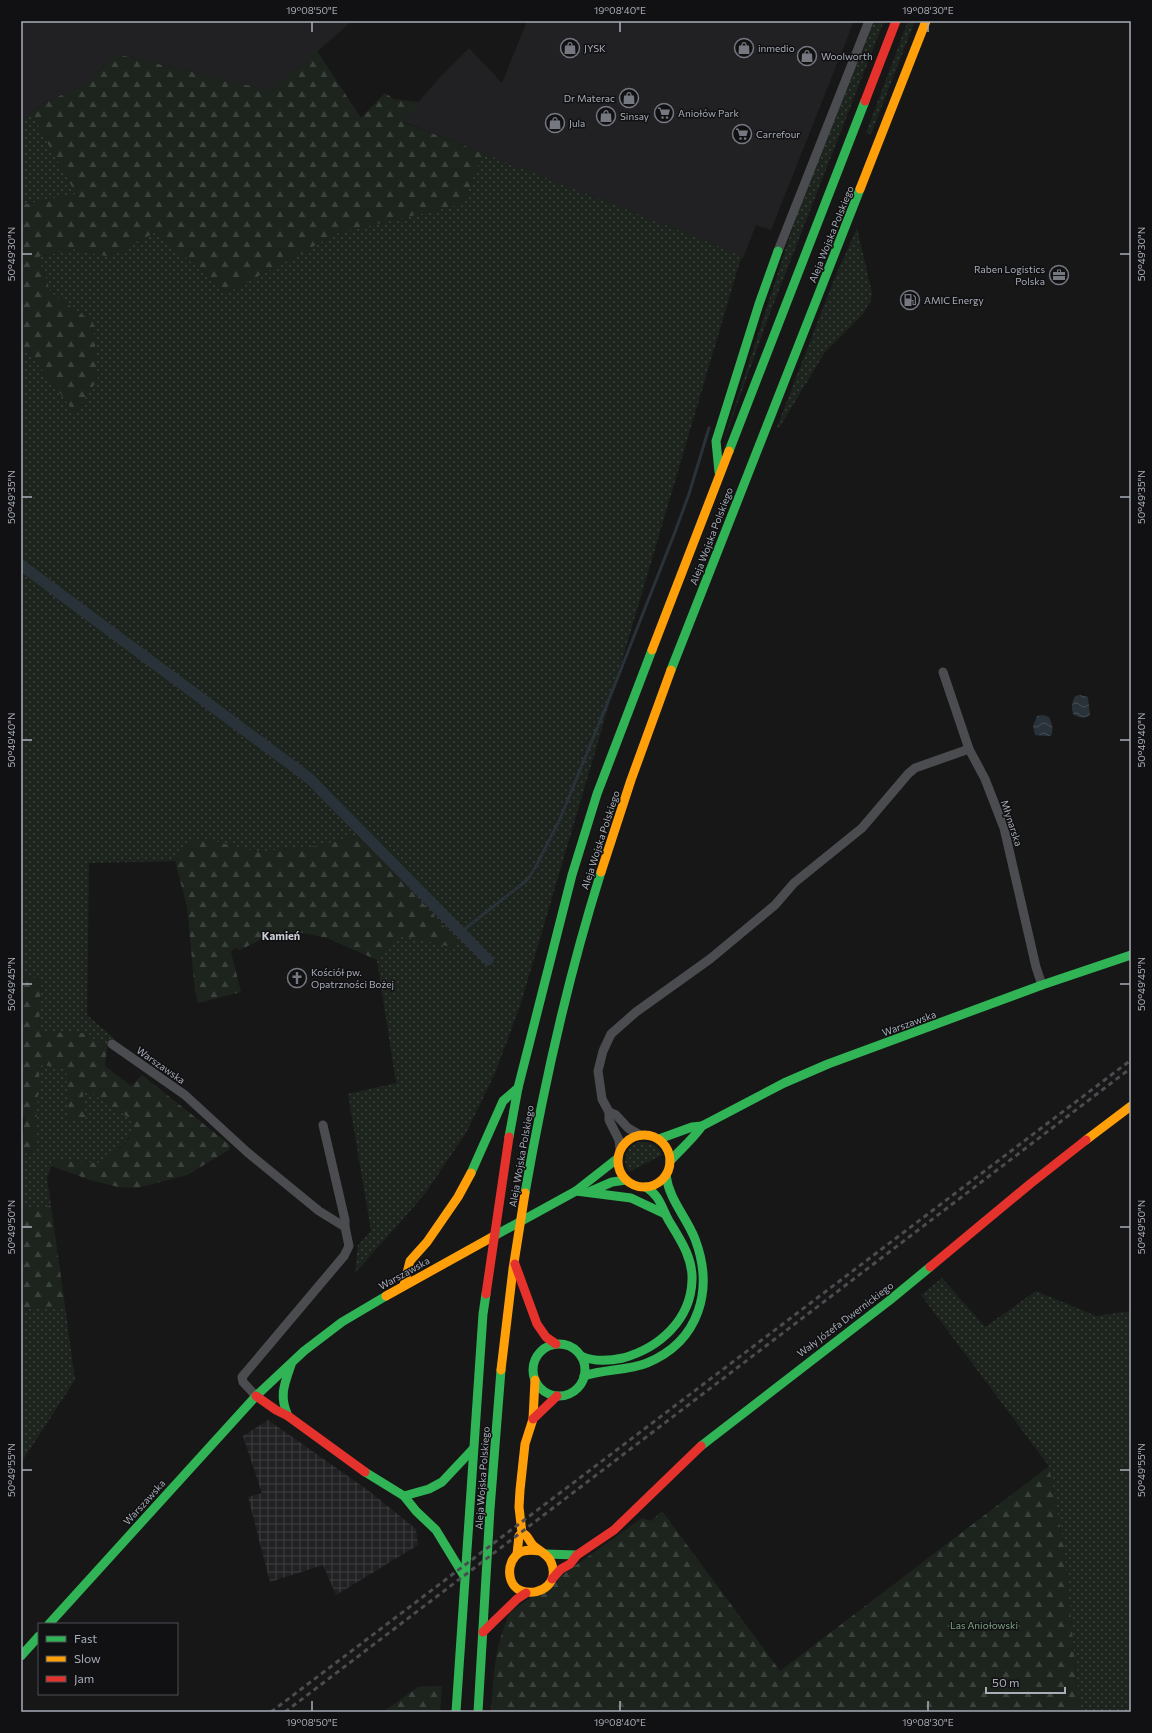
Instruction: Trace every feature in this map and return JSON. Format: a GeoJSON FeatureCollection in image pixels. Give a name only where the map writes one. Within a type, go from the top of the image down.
{"type":"FeatureCollection","features":[{"type":"Feature","properties":{"kind":"main road","name":"Aleja Wojska Polskiego"},"geometry":{"type":"LineString","coordinates":[[456,1712],[482,1314],[518,1088],[572,875],[597,794],[896,21]]}},
{"type":"Feature","properties":{"kind":"main road","name":"Aleja Wojska Polskiego"},"geometry":{"type":"LineString","coordinates":[[478,1712],[498,1415],[514,1262],[536,1128],[563,1008],[599,877],[631,778],[746,477],[856,203],[926,21]]}},
{"type":"Feature","properties":{"kind":"main road"},"geometry":{"type":"LineString","coordinates":[[719,477],[716,441],[759,304],[778,251]]}},
{"type":"Feature","properties":{"kind":"main road","name":"Warszawska"},"geometry":{"type":"LineString","coordinates":[[659,1139],[692,1127],[702,1126],[759,1095],[828,1064],[1042,985],[1131,954]]}},
{"type":"Feature","properties":{"kind":"main road"},"geometry":{"type":"LineString","coordinates":[[404,1285],[410,1261],[427,1242],[458,1197],[477,1162],[503,1101],[518,1088]]}},
{"type":"Feature","properties":{"kind":"main road","name":"Wały Józefa Dwernickiego"},"geometry":{"type":"LineString","coordinates":[[552,1579],[561,1569],[570,1564],[577,1555],[614,1530],[705,1442],[890,1300],[1030,1184],[1131,1106]]}},
{"type":"Feature","properties":{"kind":"main road","name":"Warszawska"},"geometry":{"type":"LineString","coordinates":[[670,1161],[686,1142],[695,1136],[702,1126]]}},
{"type":"Feature","properties":{"kind":"main road"},"geometry":{"type":"LineString","coordinates":[[646,1134],[659,1139],[667,1149],[670,1161],[666,1175],[661,1181],[646,1187],[639,1187],[626,1180],[621,1174],[618,1166],[619,1153],[628,1140],[646,1134]]}},
{"type":"Feature","properties":{"kind":"main road","name":"Warszawska"},"geometry":{"type":"LineString","coordinates":[[51,1623],[212,1443],[256,1396],[292,1363],[342,1322],[404,1285],[576,1191],[589,1180],[607,1169],[619,1153]]}},
{"type":"Feature","properties":{"kind":"main road"},"geometry":{"type":"LineString","coordinates":[[584,1376],[601,1371],[635,1366],[660,1356],[682,1339],[694,1323],[699,1310],[704,1282],[704,1267],[693,1235],[668,1189],[666,1175]]}},
{"type":"Feature","properties":{"kind":"main road"},"geometry":{"type":"LineString","coordinates":[[589,1192],[604,1184],[626,1180]]}},
{"type":"Feature","properties":{"kind":"main road"},"geometry":{"type":"LineString","coordinates":[[517,1554],[519,1536],[522,1533],[519,1507],[520,1490],[525,1444],[533,1419],[535,1380],[533,1373],[536,1358],[546,1348],[556,1344],[566,1345],[572,1348],[588,1360],[600,1361],[628,1356],[659,1342],[670,1333],[680,1321],[687,1307],[691,1292],[691,1264],[686,1248],[665,1214],[662,1201],[654,1192],[646,1187]]}},
{"type":"Feature","properties":{"kind":"main road"},"geometry":{"type":"LineString","coordinates":[[576,1191],[631,1198],[665,1214]]}},
{"type":"Feature","properties":{"kind":"main road"},"geometry":{"type":"LineString","coordinates":[[514,1262],[537,1324],[546,1337],[556,1344]]}},
{"type":"Feature","properties":{"kind":"main road"},"geometry":{"type":"LineString","coordinates":[[533,1419],[557,1396],[571,1393],[582,1383],[584,1376],[584,1363],[581,1356]]}},
{"type":"Feature","properties":{"kind":"main road"},"geometry":{"type":"LineString","coordinates":[[288,1416],[283,1406],[282,1394],[292,1363]]}},
{"type":"Feature","properties":{"kind":"main road"},"geometry":{"type":"LineString","coordinates":[[535,1380],[543,1391],[557,1396]]}},
{"type":"Feature","properties":{"kind":"main road"},"geometry":{"type":"LineString","coordinates":[[256,1396],[276,1410],[288,1416],[370,1476],[404,1496],[416,1511],[436,1530],[464,1576]]}},
{"type":"Feature","properties":{"kind":"main road"},"geometry":{"type":"LineString","coordinates":[[404,1496],[429,1489],[442,1482],[473,1449]]}},
{"type":"Feature","properties":{"kind":"main road"},"geometry":{"type":"LineString","coordinates":[[522,1533],[527,1535],[531,1543],[542,1552],[551,1563],[553,1574],[549,1584],[542,1591],[532,1594],[526,1593],[516,1588],[510,1579],[510,1562],[517,1554],[528,1549],[542,1552],[554,1556],[567,1554],[577,1555]]}},
{"type":"Feature","properties":{"kind":"main road"},"geometry":{"type":"LineString","coordinates":[[483,1632],[517,1599],[526,1593]]}},
{"type":"Feature","properties":{"kind":"main road"},"geometry":{"type":"LineString","coordinates":[[21,1656],[38,1637]]}},
{"type":"Feature","properties":{"kind":"street"},"geometry":{"type":"LineString","coordinates":[[778,251],[868,21]]}},
{"type":"Feature","properties":{"kind":"street","name":"Młynarska"},"geometry":{"type":"LineString","coordinates":[[943,672],[970,749],[985,779],[1004,828],[1036,967],[1042,985]]}},
{"type":"Feature","properties":{"kind":"street"},"geometry":{"type":"LineString","coordinates":[[619,1153],[619,1140],[609,1120],[609,1112],[602,1099],[598,1071],[603,1051],[611,1034],[620,1024],[710,959],[775,905],[794,884],[862,828],[908,774],[915,768],[970,749]]}},
{"type":"Feature","properties":{"kind":"street","name":"Warszawska"},"geometry":{"type":"LineString","coordinates":[[112,1044],[185,1095],[246,1152],[319,1210],[345,1227]]}},
{"type":"Feature","properties":{"kind":"street"},"geometry":{"type":"LineString","coordinates":[[609,1112],[616,1115],[628,1128],[640,1135]]}},
{"type":"Feature","properties":{"kind":"street"},"geometry":{"type":"LineString","coordinates":[[256,1396],[243,1382],[242,1377],[344,1256],[349,1246],[345,1220],[323,1125]]}},
{"type":"Feature","properties":{"kind":"shaded area"},"geometry":{"type":"Polygon","coordinates":[[[21,21],[352,21],[272,91],[116,54],[86,84],[44,103],[21,121],[21,21]]]}},
{"type":"Feature","properties":{"kind":"shaded area","name":"Aniołów Park"},"geometry":{"type":"Polygon","coordinates":[[[527,21],[854,21],[771,230],[756,225],[744,256],[402,121],[440,77],[469,48],[502,83],[527,21]]]}},
{"type":"Feature","properties":{"kind":"shaded area"},"geometry":{"type":"Polygon","coordinates":[[[268,1420],[369,1491],[416,1529],[418,1545],[336,1595],[323,1565],[270,1582],[248,1497],[262,1493],[243,1436],[268,1420]]]}},
{"type":"Feature","properties":{"kind":"green space"},"geometry":{"type":"Polygon","coordinates":[[[874,21],[884,21],[770,313],[722,446],[798,211],[874,21]]]}},
{"type":"Feature","properties":{"kind":"green space"},"geometry":{"type":"Polygon","coordinates":[[[908,21],[915,21],[871,134],[866,133],[908,21]]]}},
{"type":"Feature","properties":{"kind":"green space"},"geometry":{"type":"Polygon","coordinates":[[[317,51],[361,118],[385,93],[394,99],[419,102],[403,122],[483,153],[463,204],[338,233],[227,293],[156,232],[110,257],[75,249],[38,257],[51,293],[93,322],[98,379],[75,413],[21,342],[21,205],[76,194],[31,113],[44,103],[86,84],[116,54],[272,91],[317,51]]]}},
{"type":"Feature","properties":{"kind":"green space"},"geometry":{"type":"Polygon","coordinates":[[[31,113],[77,194],[21,205],[21,121],[31,113]]]}},
{"type":"Feature","properties":{"kind":"green space"},"geometry":{"type":"Polygon","coordinates":[[[483,153],[744,256],[740,261],[520,1006],[495,1073],[466,1133],[424,1195],[355,1273],[358,1245],[371,1231],[348,1094],[396,1083],[377,960],[403,935],[452,947],[361,835],[317,846],[259,852],[200,838],[182,848],[175,861],[89,863],[87,1015],[115,1039],[107,1047],[83,1033],[39,1032],[41,980],[21,974],[21,342],[75,413],[93,322],[51,293],[38,257],[75,249],[110,257],[156,232],[227,293],[338,233],[463,204],[483,153]]]}},
{"type":"Feature","properties":{"kind":"green space"},"geometry":{"type":"Polygon","coordinates":[[[857,228],[872,293],[871,300],[863,314],[825,352],[779,428],[777,427],[833,282],[857,228]]]}},
{"type":"Feature","properties":{"kind":"green space"},"geometry":{"type":"Polygon","coordinates":[[[361,835],[457,941],[452,947],[403,936],[377,960],[327,938],[303,933],[268,933],[258,941],[240,950],[235,948],[231,952],[241,992],[198,1003],[195,991],[187,907],[175,861],[182,848],[200,838],[259,852],[317,846],[361,835]]]}},
{"type":"Feature","properties":{"kind":"green space"},"geometry":{"type":"Polygon","coordinates":[[[21,974],[41,980],[39,1032],[83,1033],[107,1047],[105,1066],[131,1086],[142,1075],[230,1145],[229,1150],[187,1175],[137,1188],[118,1187],[93,1181],[51,1166],[53,1160],[102,1163],[127,1142],[135,1122],[82,1086],[86,1118],[69,1120],[66,1068],[40,1065],[34,1152],[21,1154],[25,1118],[21,1117],[21,974]]]}},
{"type":"Feature","properties":{"kind":"green space"},"geometry":{"type":"Polygon","coordinates":[[[40,1065],[66,1068],[82,1086],[135,1122],[127,1141],[102,1163],[53,1160],[47,1178],[51,1206],[21,1209],[21,1154],[34,1152],[40,1065]]]}},
{"type":"Feature","properties":{"kind":"green space"},"geometry":{"type":"Polygon","coordinates":[[[639,1142],[653,1144],[658,1148],[662,1155],[629,1172],[625,1163],[626,1154],[631,1147],[639,1142]]]}},
{"type":"Feature","properties":{"kind":"green space"},"geometry":{"type":"Polygon","coordinates":[[[51,1206],[65,1306],[21,1308],[21,1209],[51,1206]]]}},
{"type":"Feature","properties":{"kind":"green space"},"geometry":{"type":"Polygon","coordinates":[[[942,1278],[985,1327],[1036,1291],[1096,1316],[1131,1311],[1131,1712],[1080,1712],[1064,1548],[1049,1466],[921,1295],[942,1278]]]}},
{"type":"Feature","properties":{"kind":"green space"},"geometry":{"type":"Polygon","coordinates":[[[65,1306],[75,1380],[21,1463],[21,1308],[65,1306]]]}},
{"type":"Feature","properties":{"kind":"green space","name":"Las Aniołowski"},"geometry":{"type":"Polygon","coordinates":[[[1049,1466],[1064,1548],[1080,1712],[491,1712],[494,1673],[498,1649],[510,1612],[642,1518],[651,1521],[662,1511],[780,1671],[1049,1466]]]}},
{"type":"Feature","properties":{"kind":"green space"},"geometry":{"type":"Polygon","coordinates":[[[442,1686],[440,1712],[383,1712],[418,1687],[442,1686]]]}},
{"type":"Feature","properties":{"kind":"water"},"geometry":{"type":"Polygon","coordinates":[[[1080,695],[1088,697],[1090,715],[1086,717],[1079,717],[1073,714],[1072,707],[1074,698],[1075,696],[1080,695]]]}},
{"type":"Feature","properties":{"kind":"water"},"geometry":{"type":"Polygon","coordinates":[[[1043,715],[1049,717],[1051,722],[1051,736],[1035,735],[1033,726],[1037,716],[1043,715]]]}},
{"type":"Feature","properties":{"kind":"waterway"},"geometry":{"type":"LineString","coordinates":[[461,932],[527,880],[535,868],[560,819],[675,532],[689,494],[709,428]]}},
{"type":"Feature","properties":{"kind":"waterway"},"geometry":{"type":"LineString","coordinates":[[21,565],[309,778],[488,960]]}},
{"type":"Feature","properties":{"kind":"railway"},"geometry":{"type":"LineString","coordinates":[[271,1712],[1131,1060]]}},
{"type":"Feature","properties":{"kind":"railway"},"geometry":{"type":"LineString","coordinates":[[285,1712],[1131,1068]]}},
{"type":"Feature","properties":{"kind":"traffic: fast"},"geometry":{"type":"LineString","coordinates":[[729,451],[865,101]]}},
{"type":"Feature","properties":{"kind":"traffic: fast"},"geometry":{"type":"LineString","coordinates":[[671,670],[860,189]]}},
{"type":"Feature","properties":{"kind":"traffic: fast"},"geometry":{"type":"LineString","coordinates":[[719,472],[716,441],[759,304],[778,251]]}},
{"type":"Feature","properties":{"kind":"traffic: fast"},"geometry":{"type":"LineString","coordinates":[[509,1137],[518,1088],[572,875],[597,794],[652,650]]}},
{"type":"Feature","properties":{"kind":"traffic: fast"},"geometry":{"type":"LineString","coordinates":[[525,1193],[540,1112],[567,991],[601,872]]}},
{"type":"Feature","properties":{"kind":"traffic: fast"},"geometry":{"type":"LineString","coordinates":[[670,1161],[691,1140],[702,1126],[784,1083],[828,1064],[1042,985],[1131,955]]}},
{"type":"Feature","properties":{"kind":"traffic: fast"},"geometry":{"type":"LineString","coordinates":[[471,1173],[503,1101],[518,1088]]}},
{"type":"Feature","properties":{"kind":"traffic: fast"},"geometry":{"type":"LineString","coordinates":[[659,1139],[692,1127],[702,1126]]}},
{"type":"Feature","properties":{"kind":"traffic: fast"},"geometry":{"type":"LineString","coordinates":[[494,1236],[576,1191],[618,1158]]}},
{"type":"Feature","properties":{"kind":"traffic: fast"},"geometry":{"type":"LineString","coordinates":[[584,1376],[599,1372],[639,1366],[665,1353],[680,1341],[698,1312],[702,1294],[703,1276],[701,1258],[695,1239],[674,1200],[666,1175]]}},
{"type":"Feature","properties":{"kind":"traffic: fast"},"geometry":{"type":"LineString","coordinates":[[589,1192],[612,1182],[626,1180]]}},
{"type":"Feature","properties":{"kind":"traffic: fast"},"geometry":{"type":"LineString","coordinates":[[581,1356],[596,1360],[607,1360],[623,1358],[636,1353],[649,1347],[671,1330],[686,1308],[692,1280],[692,1272],[688,1256],[658,1198],[646,1187]]}},
{"type":"Feature","properties":{"kind":"traffic: fast"},"geometry":{"type":"LineString","coordinates":[[576,1191],[631,1198],[665,1214]]}},
{"type":"Feature","properties":{"kind":"traffic: fast"},"geometry":{"type":"LineString","coordinates":[[701,1446],[890,1300],[930,1267]]}},
{"type":"Feature","properties":{"kind":"traffic: fast"},"geometry":{"type":"LineString","coordinates":[[456,1712],[483,1314],[486,1294]]}},
{"type":"Feature","properties":{"kind":"traffic: fast"},"geometry":{"type":"LineString","coordinates":[[50,1623],[256,1396],[304,1351],[342,1322],[386,1296]]}},
{"type":"Feature","properties":{"kind":"traffic: fast"},"geometry":{"type":"LineString","coordinates":[[554,1344],[564,1344],[573,1348],[581,1356],[585,1365],[585,1370],[585,1375],[581,1384],[573,1392],[564,1396],[554,1396],[545,1392],[537,1384],[533,1375],[533,1365],[537,1356],[545,1348],[554,1344]]}},
{"type":"Feature","properties":{"kind":"traffic: fast"},"geometry":{"type":"LineString","coordinates":[[288,1416],[285,1409],[283,1396],[291,1365]]}},
{"type":"Feature","properties":{"kind":"traffic: fast"},"geometry":{"type":"LineString","coordinates":[[478,1712],[490,1509],[501,1370]]}},
{"type":"Feature","properties":{"kind":"traffic: fast"},"geometry":{"type":"LineString","coordinates":[[404,1496],[429,1489],[442,1482],[473,1449]]}},
{"type":"Feature","properties":{"kind":"traffic: fast"},"geometry":{"type":"LineString","coordinates":[[365,1472],[404,1496],[416,1511],[436,1530],[464,1576]]}},
{"type":"Feature","properties":{"kind":"traffic: fast"},"geometry":{"type":"LineString","coordinates":[[545,1554],[577,1555]]}},
{"type":"Feature","properties":{"kind":"traffic: fast"},"geometry":{"type":"LineString","coordinates":[[21,1656],[38,1637]]}},
{"type":"Feature","properties":{"kind":"traffic: slow"},"geometry":{"type":"LineString","coordinates":[[860,189],[926,21]]}},
{"type":"Feature","properties":{"kind":"traffic: slow"},"geometry":{"type":"LineString","coordinates":[[652,650],[729,451]]}},
{"type":"Feature","properties":{"kind":"traffic: slow"},"geometry":{"type":"LineString","coordinates":[[601,872],[631,780],[671,670]]}},
{"type":"Feature","properties":{"kind":"traffic: slow"},"geometry":{"type":"LineString","coordinates":[[1086,1140],[1131,1106]]}},
{"type":"Feature","properties":{"kind":"traffic: slow"},"geometry":{"type":"LineString","coordinates":[[639,1135],[649,1135],[663,1142],[670,1156],[670,1161],[670,1166],[663,1180],[649,1187],[639,1187],[629,1183],[622,1176],[618,1166],[618,1156],[622,1146],[629,1139],[639,1135]]}},
{"type":"Feature","properties":{"kind":"traffic: slow"},"geometry":{"type":"LineString","coordinates":[[404,1285],[410,1261],[427,1242],[458,1197],[471,1173]]}},
{"type":"Feature","properties":{"kind":"traffic: slow"},"geometry":{"type":"LineString","coordinates":[[501,1370],[513,1269],[525,1193]]}},
{"type":"Feature","properties":{"kind":"traffic: slow"},"geometry":{"type":"LineString","coordinates":[[386,1296],[494,1236]]}},
{"type":"Feature","properties":{"kind":"traffic: slow"},"geometry":{"type":"LineString","coordinates":[[517,1554],[519,1536],[522,1533],[519,1507],[520,1490],[525,1444],[533,1419],[535,1380]]}},
{"type":"Feature","properties":{"kind":"traffic: slow"},"geometry":{"type":"LineString","coordinates":[[522,1533],[527,1536],[534,1546],[544,1553],[550,1560],[553,1568],[553,1575],[548,1586],[536,1592],[522,1591],[513,1584],[511,1579],[510,1567],[512,1562],[519,1553],[524,1551],[540,1551]]}},
{"type":"Feature","properties":{"kind":"traffic: jam"},"geometry":{"type":"LineString","coordinates":[[865,101],[896,21]]}},
{"type":"Feature","properties":{"kind":"traffic: jam"},"geometry":{"type":"LineString","coordinates":[[486,1294],[509,1137]]}},
{"type":"Feature","properties":{"kind":"traffic: jam"},"geometry":{"type":"LineString","coordinates":[[930,1267],[1030,1184],[1086,1140]]}},
{"type":"Feature","properties":{"kind":"traffic: jam"},"geometry":{"type":"LineString","coordinates":[[515,1264],[537,1324],[546,1337],[556,1344]]}},
{"type":"Feature","properties":{"kind":"traffic: jam"},"geometry":{"type":"LineString","coordinates":[[256,1396],[276,1410],[288,1416],[365,1472]]}},
{"type":"Feature","properties":{"kind":"traffic: jam"},"geometry":{"type":"LineString","coordinates":[[533,1419],[557,1396]]}},
{"type":"Feature","properties":{"kind":"traffic: jam"},"geometry":{"type":"LineString","coordinates":[[552,1579],[561,1569],[570,1564],[577,1555],[614,1530],[701,1446]]}},
{"type":"Feature","properties":{"kind":"traffic: jam"},"geometry":{"type":"LineString","coordinates":[[483,1632],[517,1599],[526,1593]]}},
{"type":"Feature","properties":{"kind":"place","name":"JYSK"},"geometry":{"type":"Point","coordinates":[570,48]}},
{"type":"Feature","properties":{"kind":"place","name":"inmedio"},"geometry":{"type":"Point","coordinates":[744,48]}},
{"type":"Feature","properties":{"kind":"place","name":"Woolworth"},"geometry":{"type":"Point","coordinates":[807,56]}},
{"type":"Feature","properties":{"kind":"place","name":"Dr Materac"},"geometry":{"type":"Point","coordinates":[629,98]}},
{"type":"Feature","properties":{"kind":"place","name":"Aniołów Park"},"geometry":{"type":"Point","coordinates":[664,113]}},
{"type":"Feature","properties":{"kind":"place","name":"Sinsay"},"geometry":{"type":"Point","coordinates":[606,116]}},
{"type":"Feature","properties":{"kind":"place","name":"Jula"},"geometry":{"type":"Point","coordinates":[555,123]}},
{"type":"Feature","properties":{"kind":"place","name":"Carrefour"},"geometry":{"type":"Point","coordinates":[742,134]}},
{"type":"Feature","properties":{"kind":"place","name":"Raben Logistics Polska"},"geometry":{"type":"Point","coordinates":[1059,275]}},
{"type":"Feature","properties":{"kind":"place","name":"AMIC Energy"},"geometry":{"type":"Point","coordinates":[910,300]}},
{"type":"Feature","properties":{"kind":"place","name":"Kościół pw. Opatrzności Bożej"},"geometry":{"type":"Point","coordinates":[297,978]}},
{"type":"Feature","properties":{"kind":"district","name":"Kamień"},"geometry":{"type":"Point","coordinates":[281,935]}}]}
